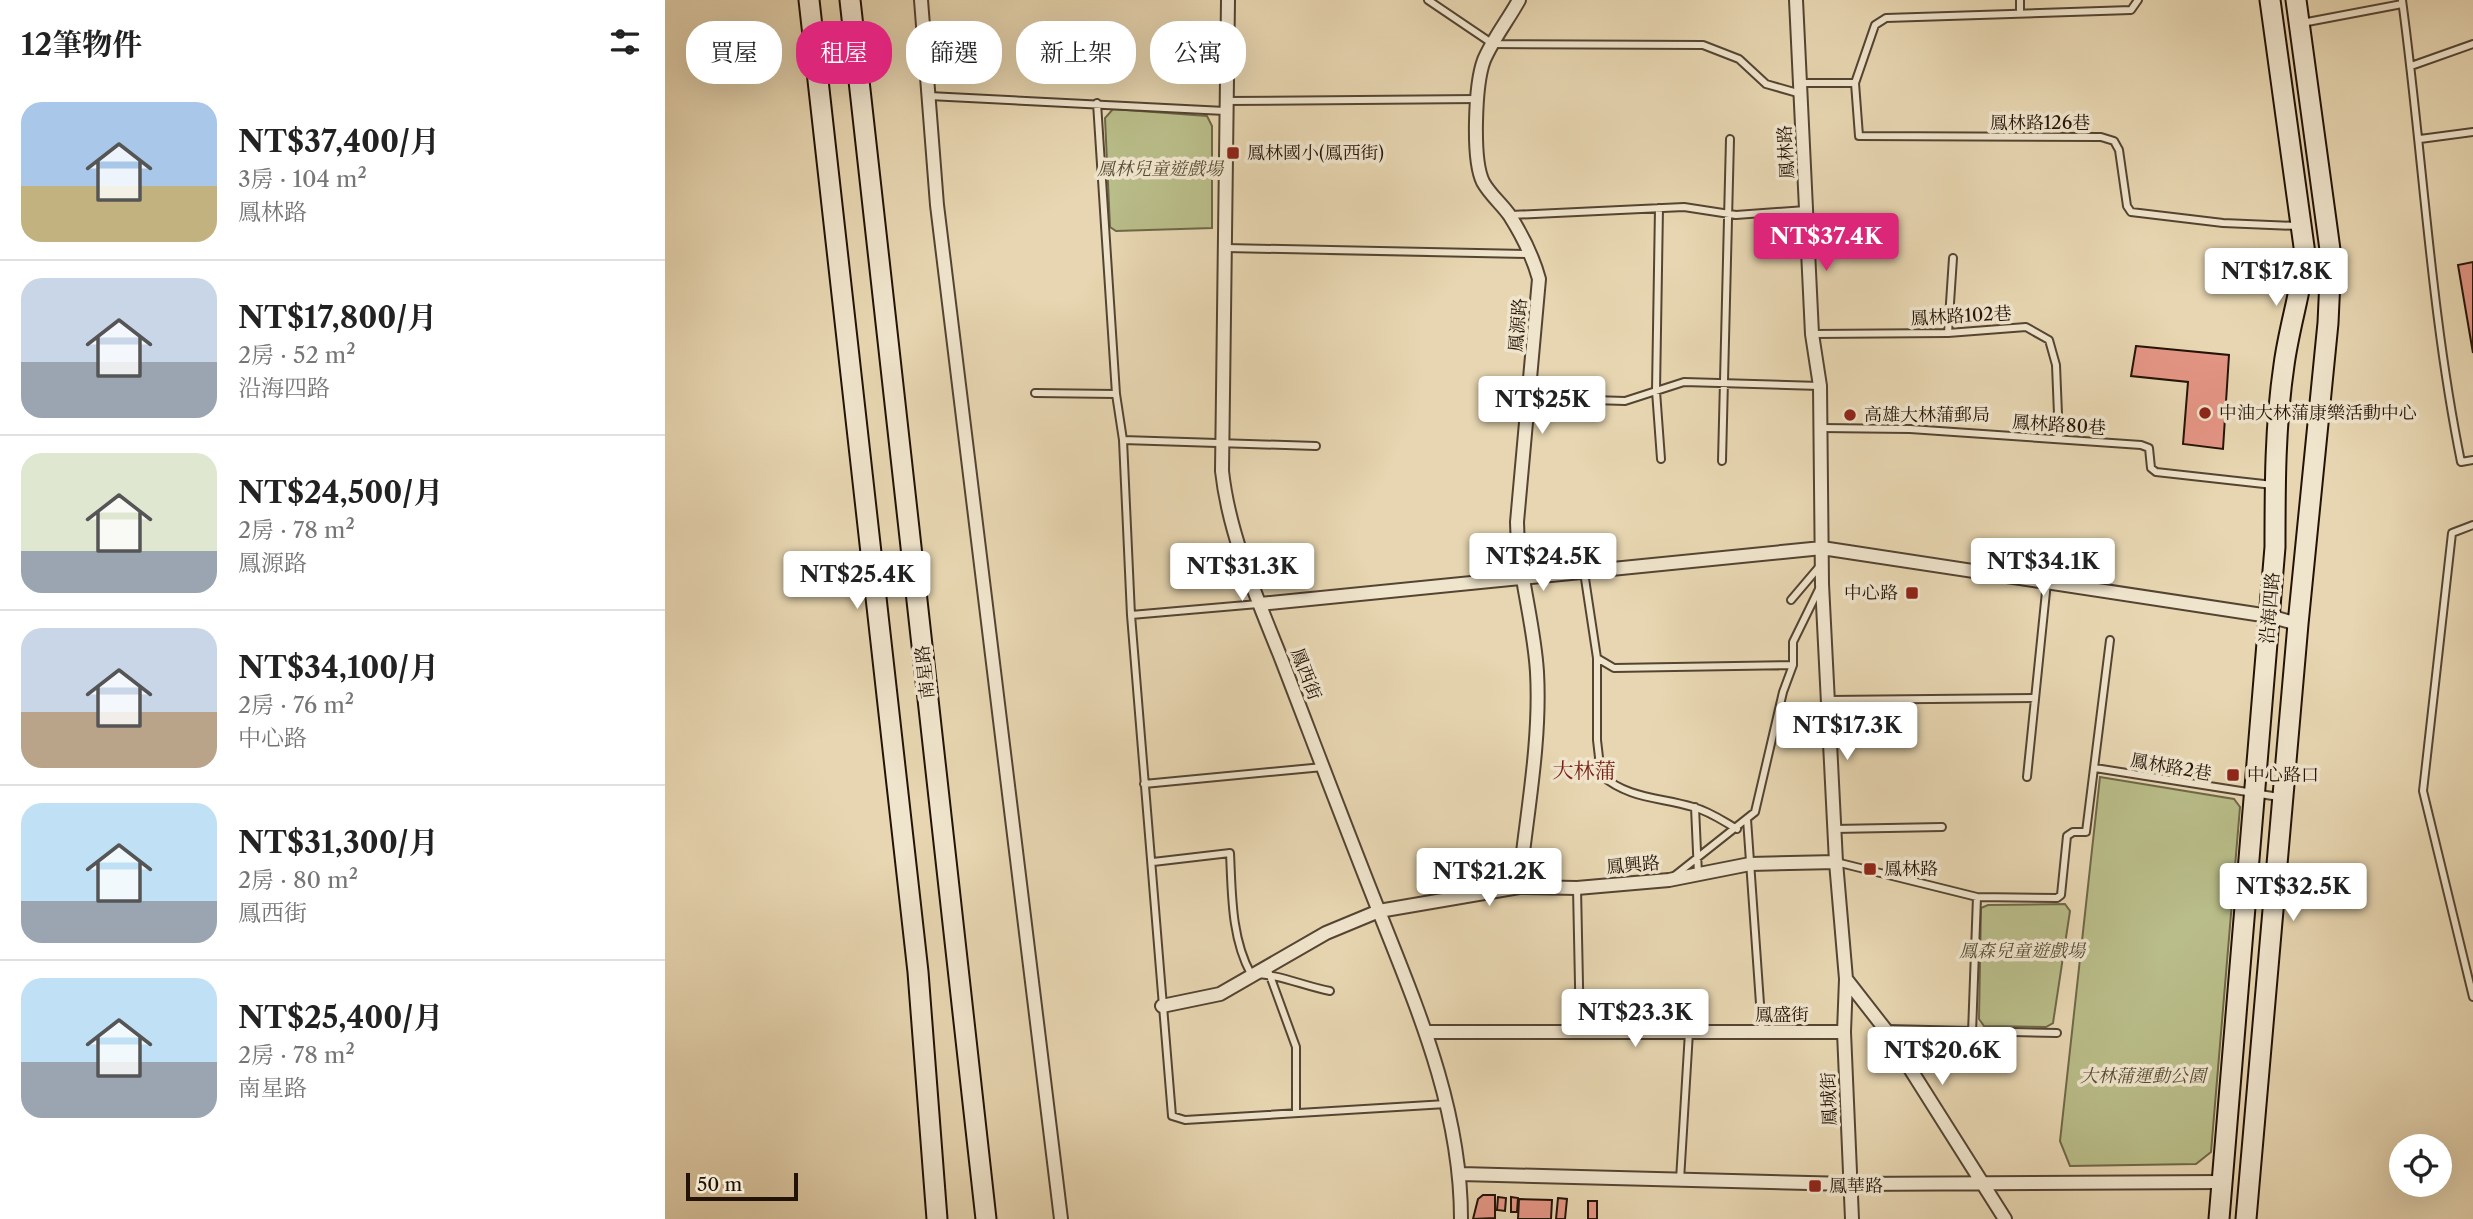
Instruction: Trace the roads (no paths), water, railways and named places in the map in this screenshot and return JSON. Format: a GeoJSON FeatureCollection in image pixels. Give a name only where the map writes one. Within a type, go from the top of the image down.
{"type":"FeatureCollection","features":[{"type":"Feature","properties":{"kind":"street"},"geometry":{"type":"LineString","coordinates":[[809,0],[918,972],[937,1219]]}},
{"type":"Feature","properties":{"kind":"street","name":"南星路"},"geometry":{"type":"LineString","coordinates":[[850,0],[986,1219]]}},
{"type":"Feature","properties":{"kind":"street"},"geometry":{"type":"LineString","coordinates":[[921,0],[939,219],[1061,1219]]}},
{"type":"Feature","properties":{"kind":"street","name":"鳳西街"},"geometry":{"type":"LineString","coordinates":[[1228,0],[1222,442],[1226,503],[1260,604],[1427,1032],[1447,1104],[1461,1174],[1461,1219]]}},
{"type":"Feature","properties":{"kind":"street","name":"鳳源路"},"geometry":{"type":"LineString","coordinates":[[1519,0],[1493,44],[1480,73],[1479,99],[1480,173],[1492,196],[1509,215],[1531,254],[1539,279],[1517,523],[1537,672],[1537,712],[1519,887]]}},
{"type":"Feature","properties":{"kind":"street","name":"鳳林路"},"geometry":{"type":"LineString","coordinates":[[1796,0],[1812,334],[1820,386],[1822,584],[1834,829],[1846,979]]}},
{"type":"Feature","properties":{"kind":"street","name":"沿海四路"},"geometry":{"type":"LineString","coordinates":[[2219,1219],[2275,547],[2275,435],[2284,362],[2302,288],[2305,254],[2270,0]]}},
{"type":"Feature","properties":{"kind":"street","name":"沿海四路"},"geometry":{"type":"LineString","coordinates":[[2246,1219],[2298,624],[2328,323],[2331,257],[2296,0]]}},
{"type":"Feature","properties":{"kind":"street"},"geometry":{"type":"LineString","coordinates":[[1260,604],[1822,548],[2269,616],[2298,624]]}},
{"type":"Feature","properties":{"kind":"street","name":"鳳興路"},"geometry":{"type":"LineString","coordinates":[[1162,1006],[1206,999],[1326,933],[1379,911],[1519,887],[1577,888],[1669,880],[1750,864],[1836,862]]}},
{"type":"Feature","properties":{"kind":"street"},"geometry":{"type":"LineString","coordinates":[[1846,979],[1885,1029],[2005,1219]]}},
{"type":"Feature","properties":{"kind":"street","name":"鳳城街"},"geometry":{"type":"LineString","coordinates":[[1846,979],[1844,1032],[1852,1219]]}},
{"type":"Feature","properties":{"kind":"street","name":"鳳盛街"},"geometry":{"type":"LineString","coordinates":[[1427,1032],[1844,1032]]}},
{"type":"Feature","properties":{"kind":"street"},"geometry":{"type":"LineString","coordinates":[[1461,1174],[1849,1184],[2222,1182]]}},
{"type":"Feature","properties":{"kind":"lane"},"geometry":{"type":"LineString","coordinates":[[1428,0],[1493,44],[1703,45],[1739,59],[1766,84],[1800,88],[1855,82],[1878,21],[2131,10],[2138,0]]}},
{"type":"Feature","properties":{"kind":"lane"},"geometry":{"type":"LineString","coordinates":[[2020,0],[2020,13]]}},
{"type":"Feature","properties":{"kind":"lane"},"geometry":{"type":"LineString","coordinates":[[2301,23],[2402,2],[2420,139],[2436,312],[2454,429],[2461,462],[2473,460]]}},
{"type":"Feature","properties":{"kind":"lane"},"geometry":{"type":"LineString","coordinates":[[2411,66],[2473,44]]}},
{"type":"Feature","properties":{"kind":"lane","name":"鳳林路126巷"},"geometry":{"type":"LineString","coordinates":[[1855,82],[1859,136],[2101,137],[2114,141],[2119,150],[2127,206],[2131,212],[2223,223],[2301,226]]}},
{"type":"Feature","properties":{"kind":"lane"},"geometry":{"type":"LineString","coordinates":[[929,96],[1225,106],[1479,99]]}},
{"type":"Feature","properties":{"kind":"lane"},"geometry":{"type":"LineString","coordinates":[[1097,103],[1116,394],[1123,440],[1131,615],[1153,862],[1169,1108],[1176,1120],[1447,1104]]}},
{"type":"Feature","properties":{"kind":"lane"},"geometry":{"type":"LineString","coordinates":[[2420,139],[2473,132]]}},
{"type":"Feature","properties":{"kind":"lane"},"geometry":{"type":"LineString","coordinates":[[1722,461],[1730,139]]}},
{"type":"Feature","properties":{"kind":"lane"},"geometry":{"type":"LineString","coordinates":[[1509,215],[1659,208],[1701,208],[1728,213],[1806,210]]}},
{"type":"Feature","properties":{"kind":"lane"},"geometry":{"type":"LineString","coordinates":[[1659,208],[1656,391],[1661,459]]}},
{"type":"Feature","properties":{"kind":"lane"},"geometry":{"type":"LineString","coordinates":[[1224,248],[1531,254]]}},
{"type":"Feature","properties":{"kind":"lane"},"geometry":{"type":"LineString","coordinates":[[1948,332],[1953,258]]}},
{"type":"Feature","properties":{"kind":"lane","name":"鳳林路102巷"},"geometry":{"type":"LineString","coordinates":[[1812,334],[1948,332],[2026,327],[2049,340],[2056,365],[2059,439]]}},
{"type":"Feature","properties":{"kind":"lane"},"geometry":{"type":"LineString","coordinates":[[1529,398],[1625,401],[1684,382],[1820,386]]}},
{"type":"Feature","properties":{"kind":"lane"},"geometry":{"type":"LineString","coordinates":[[1035,393],[1116,394]]}},
{"type":"Feature","properties":{"kind":"lane","name":"鳳林路80巷"},"geometry":{"type":"LineString","coordinates":[[1821,428],[1910,429],[2141,445],[2149,448],[2151,468],[2156,472],[2275,486]]}},
{"type":"Feature","properties":{"kind":"lane"},"geometry":{"type":"LineString","coordinates":[[1123,440],[1315,446]]}},
{"type":"Feature","properties":{"kind":"lane"},"geometry":{"type":"LineString","coordinates":[[2473,525],[2452,533],[2423,791],[2473,997]]}},
{"type":"Feature","properties":{"kind":"lane"},"geometry":{"type":"LineString","coordinates":[[1791,600],[1822,563]]}},
{"type":"Feature","properties":{"kind":"lane"},"geometry":{"type":"LineString","coordinates":[[1584,572],[1597,658],[1597,740],[1601,775],[1617,789],[1650,800],[1695,807],[1737,829]]}},
{"type":"Feature","properties":{"kind":"lane"},"geometry":{"type":"LineString","coordinates":[[2027,777],[2047,582]]}},
{"type":"Feature","properties":{"kind":"lane"},"geometry":{"type":"LineString","coordinates":[[1669,880],[1737,829],[1755,812],[1783,692],[1793,665],[1793,642],[1822,584]]}},
{"type":"Feature","properties":{"kind":"lane"},"geometry":{"type":"LineString","coordinates":[[1131,615],[1260,604]]}},
{"type":"Feature","properties":{"kind":"lane"},"geometry":{"type":"LineString","coordinates":[[1836,862],[1977,897],[2057,898],[2061,895],[2067,836],[2073,832],[2086,832],[2111,640]]}},
{"type":"Feature","properties":{"kind":"lane"},"geometry":{"type":"LineString","coordinates":[[1597,658],[1614,668],[1793,665]]}},
{"type":"Feature","properties":{"kind":"lane"},"geometry":{"type":"LineString","coordinates":[[1828,700],[2035,698]]}},
{"type":"Feature","properties":{"kind":"lane"},"geometry":{"type":"LineString","coordinates":[[1144,784],[1323,767]]}},
{"type":"Feature","properties":{"kind":"lane","name":"鳳林路2巷"},"geometry":{"type":"LineString","coordinates":[[2095,768],[2284,798]]}},
{"type":"Feature","properties":{"kind":"lane"},"geometry":{"type":"LineString","coordinates":[[1695,807],[1698,874]]}},
{"type":"Feature","properties":{"kind":"lane"},"geometry":{"type":"LineString","coordinates":[[1747,820],[1762,1032]]}},
{"type":"Feature","properties":{"kind":"lane"},"geometry":{"type":"LineString","coordinates":[[1834,829],[1942,827]]}},
{"type":"Feature","properties":{"kind":"lane"},"geometry":{"type":"LineString","coordinates":[[1153,862],[1230,853],[1233,914],[1244,962],[1251,974],[1269,973],[1299,986],[1330,990]]}},
{"type":"Feature","properties":{"kind":"lane"},"geometry":{"type":"LineString","coordinates":[[1577,888],[1580,1032]]}},
{"type":"Feature","properties":{"kind":"lane"},"geometry":{"type":"LineString","coordinates":[[1972,1032],[1977,897]]}},
{"type":"Feature","properties":{"kind":"lane"},"geometry":{"type":"LineString","coordinates":[[1269,973],[1296,1047],[1297,1114]]}},
{"type":"Feature","properties":{"kind":"lane"},"geometry":{"type":"LineString","coordinates":[[1885,1029],[2057,1033]]}},
{"type":"Feature","properties":{"kind":"lane"},"geometry":{"type":"LineString","coordinates":[[1680,1180],[1689,1032]]}},
{"type":"Feature","properties":{"kind":"place","name":"鳳林國小(鳳西街)"},"geometry":{"type":"Point","coordinates":[1233,153]}},
{"type":"Feature","properties":{"kind":"place","name":"中油大林蒲康樂活動中心"},"geometry":{"type":"Point","coordinates":[2205,413]}},
{"type":"Feature","properties":{"kind":"place","name":"高雄大林蒲郵局"},"geometry":{"type":"Point","coordinates":[1850,415]}},
{"type":"Feature","properties":{"kind":"place","name":"中心路"},"geometry":{"type":"Point","coordinates":[1912,593]}},
{"type":"Feature","properties":{"kind":"place","name":"中心路口"},"geometry":{"type":"Point","coordinates":[2233,775]}},
{"type":"Feature","properties":{"kind":"place","name":"鳳林路"},"geometry":{"type":"Point","coordinates":[1870,869]}},
{"type":"Feature","properties":{"kind":"place","name":"鳳華路"},"geometry":{"type":"Point","coordinates":[1815,1186]}},
{"type":"Feature","properties":{"kind":"district","name":"大林蒲"},"geometry":{"type":"Point","coordinates":[1584,770]}},
{"type":"Feature","properties":{"kind":"park label","name":"鳳林兒童遊戲場"},"geometry":{"type":"Point","coordinates":[1160,169]}},
{"type":"Feature","properties":{"kind":"park label","name":"鳳森兒童遊戲場"},"geometry":{"type":"Point","coordinates":[2022,951]}},
{"type":"Feature","properties":{"kind":"park label","name":"大林蒲運動公園"},"geometry":{"type":"Point","coordinates":[2143,1076]}}]}
